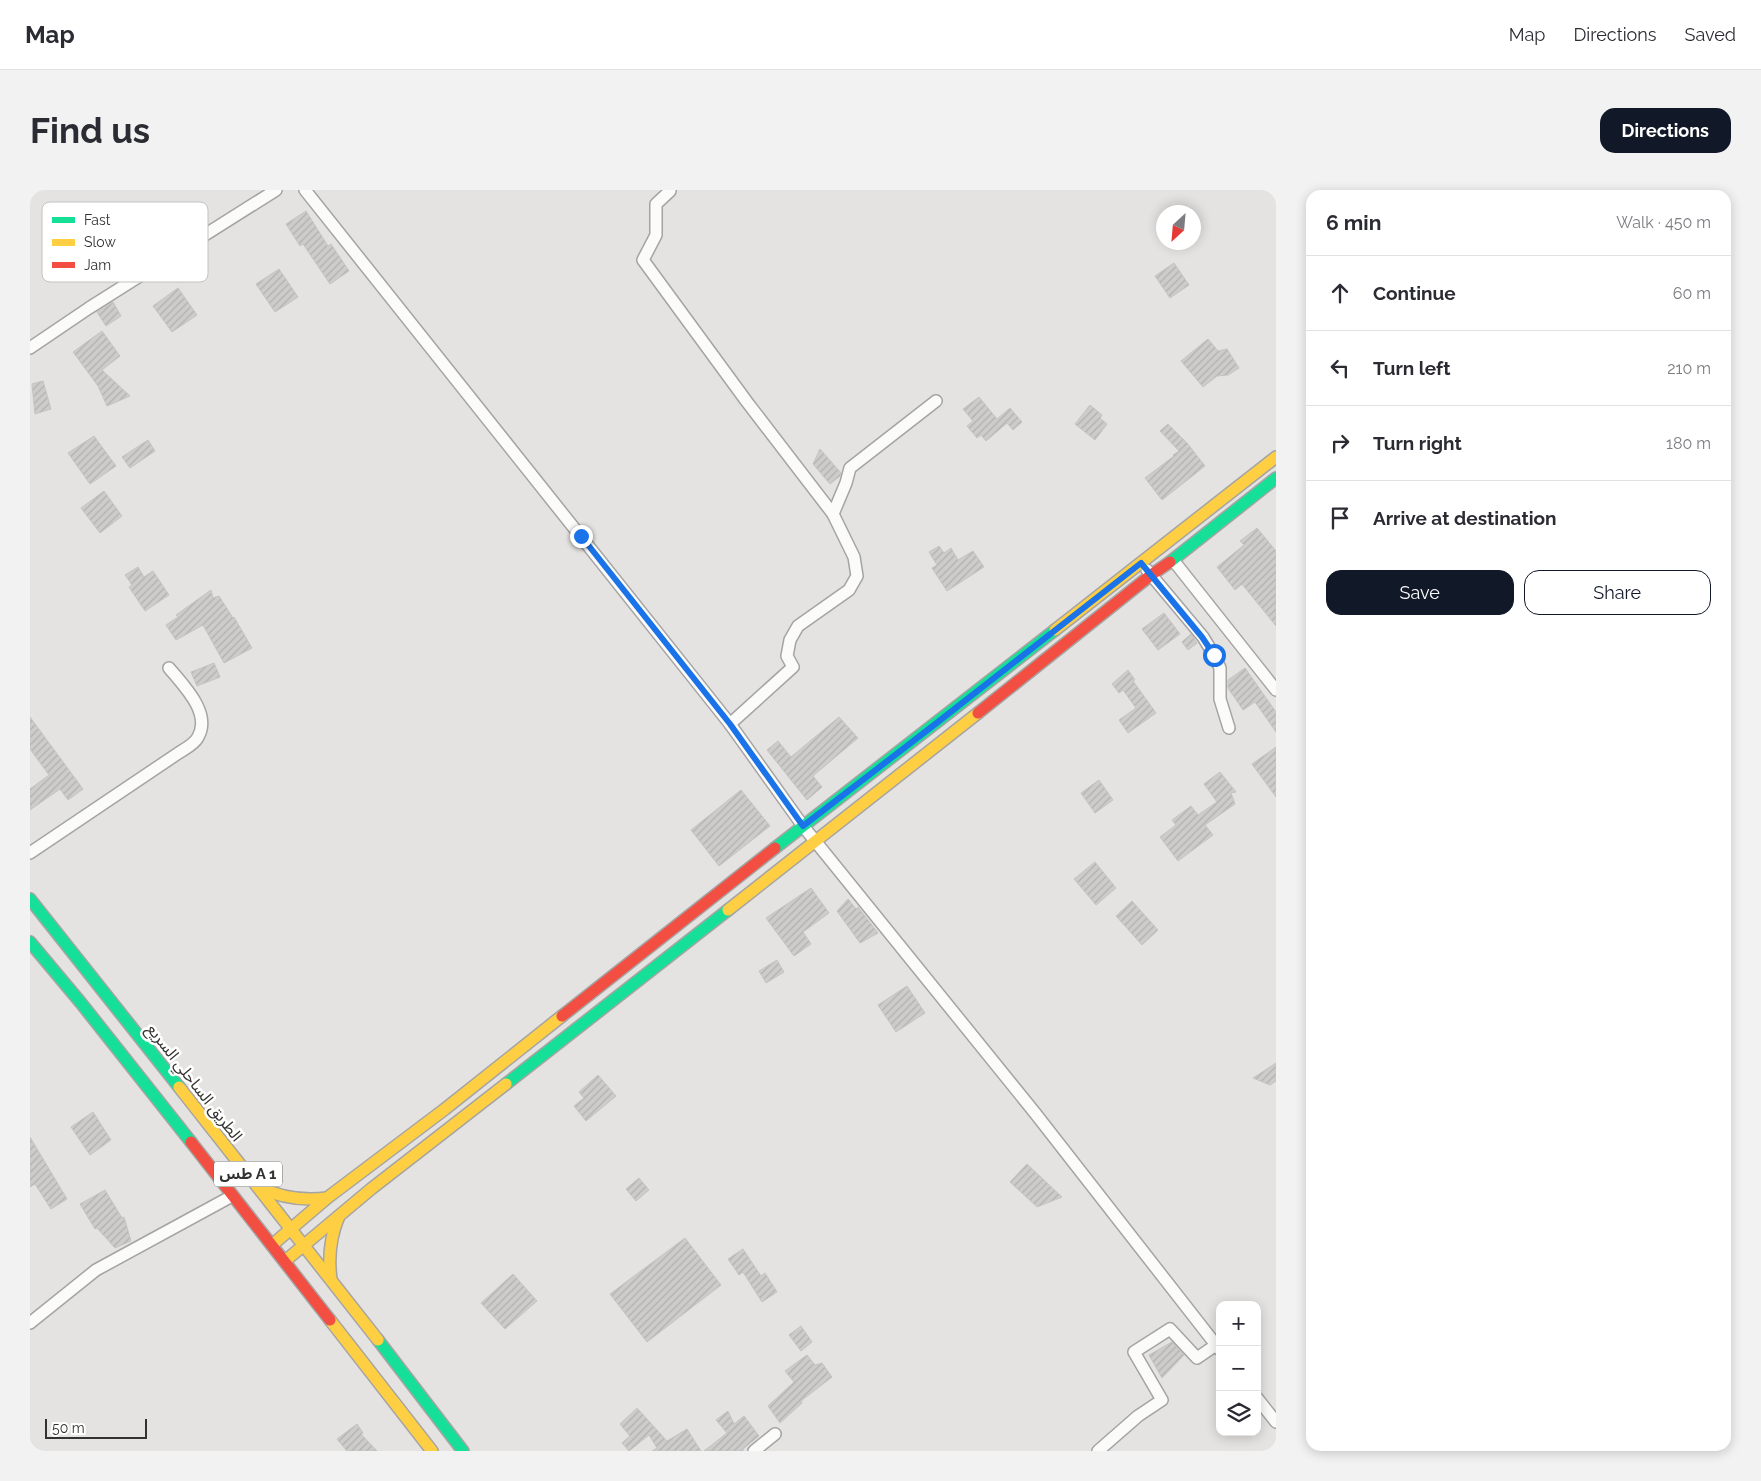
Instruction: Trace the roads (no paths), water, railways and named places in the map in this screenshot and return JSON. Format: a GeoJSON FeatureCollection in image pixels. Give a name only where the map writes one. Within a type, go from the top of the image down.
{"type":"FeatureCollection","features":[{"type":"Feature","properties":{"kind":"main road"},"geometry":{"type":"LineString","coordinates":[[272,1245],[327,1198],[446,1109],[803,826],[945,718],[1272,460],[1276,474]]}},
{"type":"Feature","properties":{"kind":"main road"},"geometry":{"type":"LineString","coordinates":[[285,1261],[371,1189],[708,927],[1276,478]]}},
{"type":"Feature","properties":{"kind":"main road"},"geometry":{"type":"LineString","coordinates":[[945,718],[954,732]]}},
{"type":"Feature","properties":{"kind":"main road","name":"الطريق الساحلي السريع"},"geometry":{"type":"LineString","coordinates":[[30,899],[331,1279],[463,1451]]}},
{"type":"Feature","properties":{"kind":"main road"},"geometry":{"type":"LineString","coordinates":[[694,912],[708,927]]}},
{"type":"Feature","properties":{"kind":"main road","name":"طس A 1"},"geometry":{"type":"LineString","coordinates":[[30,942],[285,1261],[432,1451]]}},
{"type":"Feature","properties":{"kind":"main road"},"geometry":{"type":"LineString","coordinates":[[446,1109],[454,1124]]}},
{"type":"Feature","properties":{"kind":"main road"},"geometry":{"type":"LineString","coordinates":[[256,1185],[290,1199],[314,1200],[327,1198]]}},
{"type":"Feature","properties":{"kind":"main road"},"geometry":{"type":"LineString","coordinates":[[331,1279],[328,1253],[330,1240],[339,1216]]}},
{"type":"Feature","properties":{"kind":"street"},"geometry":{"type":"LineString","coordinates":[[208,233],[276,190]]}},
{"type":"Feature","properties":{"kind":"street"},"geometry":{"type":"LineString","coordinates":[[305,190],[730,724],[803,826],[1034,1113],[1216,1346]]}},
{"type":"Feature","properties":{"kind":"street"},"geometry":{"type":"LineString","coordinates":[[670,191],[656,204],[656,235],[643,260],[747,402],[834,514],[854,557],[858,576],[848,590],[798,626],[790,640],[787,656],[793,667],[730,724]]}},
{"type":"Feature","properties":{"kind":"street"},"geometry":{"type":"LineString","coordinates":[[30,348],[130,282]]}},
{"type":"Feature","properties":{"kind":"street"},"geometry":{"type":"LineString","coordinates":[[834,514],[850,468],[936,401]]}},
{"type":"Feature","properties":{"kind":"street"},"geometry":{"type":"LineString","coordinates":[[1173,560],[1276,690]]}},
{"type":"Feature","properties":{"kind":"street"},"geometry":{"type":"LineString","coordinates":[[1141,563],[1202,637],[1214,655],[1220,668],[1220,699],[1229,728]]}},
{"type":"Feature","properties":{"kind":"street"},"geometry":{"type":"LineString","coordinates":[[30,853],[198,738],[202,724],[198,706],[169,668]]}},
{"type":"Feature","properties":{"kind":"street"},"geometry":{"type":"LineString","coordinates":[[30,1323],[96,1270],[232,1196]]}},
{"type":"Feature","properties":{"kind":"street"},"geometry":{"type":"LineString","coordinates":[[1098,1451],[1138,1416],[1162,1400],[1134,1352],[1170,1329],[1197,1358],[1216,1349]]}},
{"type":"Feature","properties":{"kind":"street"},"geometry":{"type":"LineString","coordinates":[[1261,1403],[1276,1422]]}},
{"type":"Feature","properties":{"kind":"street"},"geometry":{"type":"LineString","coordinates":[[754,1451],[775,1434]]}}]}
